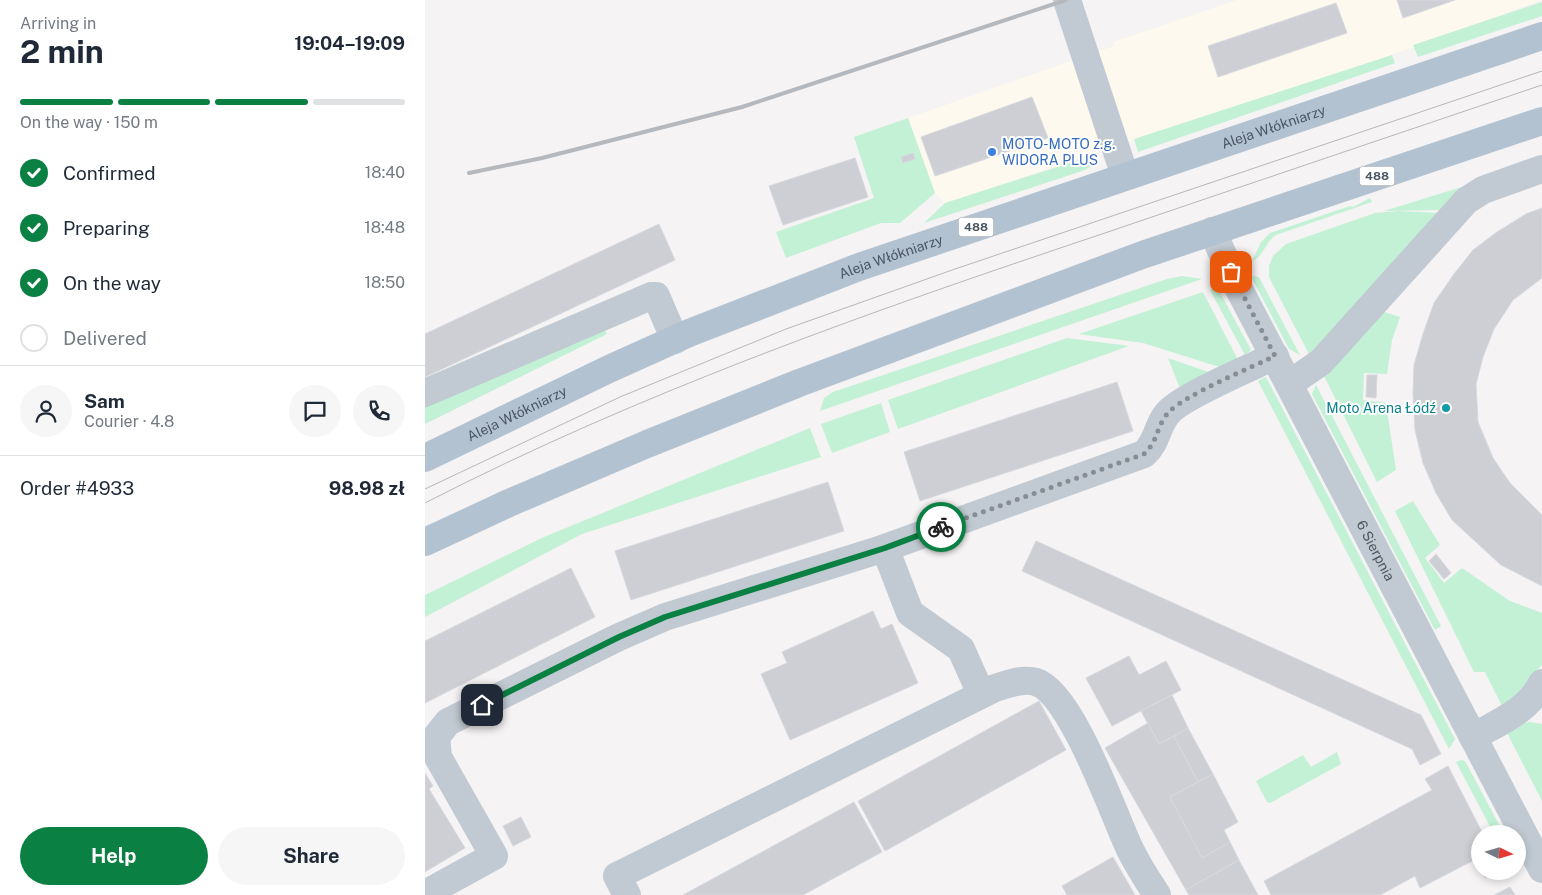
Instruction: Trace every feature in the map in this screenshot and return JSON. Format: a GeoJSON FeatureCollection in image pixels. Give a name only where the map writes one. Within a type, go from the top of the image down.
{"type":"FeatureCollection","features":[{"type":"Feature","properties":{"kind":"main road","name":"Aleja Włókniarzy"},"geometry":{"type":"LineString","coordinates":[[425,458],[500,420],[675,340],[859,267],[1542,36]]}},
{"type":"Feature","properties":{"kind":"main road","name":"488"},"geometry":{"type":"LineString","coordinates":[[425,542],[509,503],[639,447],[799,383],[1081,277],[1212,231],[1542,121]]}},
{"type":"Feature","properties":{"kind":"street"},"geometry":{"type":"LineString","coordinates":[[1067,0],[1125,176]]}},
{"type":"Feature","properties":{"kind":"street"},"geometry":{"type":"LineString","coordinates":[[1289,384],[1321,362],[1466,201],[1483,190],[1542,169]]}},
{"type":"Feature","properties":{"kind":"street","name":"6 Sierpnia"},"geometry":{"type":"LineString","coordinates":[[1212,231],[1289,384],[1542,869]]}},
{"type":"Feature","properties":{"kind":"street"},"geometry":{"type":"LineString","coordinates":[[425,393],[651,296],[656,296],[661,304],[675,340]]}},
{"type":"Feature","properties":{"kind":"street"},"geometry":{"type":"LineString","coordinates":[[425,894],[494,856],[438,756],[436,737],[448,722],[619,637],[665,617],[885,548],[1144,454],[1153,446],[1167,414],[1184,400],[1275,356]]}},
{"type":"Feature","properties":{"kind":"street"},"geometry":{"type":"LineString","coordinates":[[885,548],[909,613],[961,649],[981,694]]}},
{"type":"Feature","properties":{"kind":"street"},"geometry":{"type":"LineString","coordinates":[[627,895],[617,876],[981,694],[1016,682],[1035,682],[1054,692],[1085,745],[1129,848],[1157,895]]}},
{"type":"Feature","properties":{"kind":"street"},"geometry":{"type":"LineString","coordinates":[[1473,737],[1534,708],[1536,695],[1542,683]]}},
{"type":"Feature","properties":{"kind":"shaded area"},"geometry":{"type":"Polygon","coordinates":[[[1237,0],[1542,0],[1392,55],[945,203],[935,193],[908,118],[1114,46],[1113,42],[1237,0]]]}},
{"type":"Feature","properties":{"kind":"green space"},"geometry":{"type":"Polygon","coordinates":[[[1542,2],[1542,16],[1418,57],[1413,45],[1542,2]]]}},
{"type":"Feature","properties":{"kind":"green space"},"geometry":{"type":"Polygon","coordinates":[[[1392,55],[1395,63],[1138,152],[1134,139],[1392,55]]]}},
{"type":"Feature","properties":{"kind":"green space"},"geometry":{"type":"Polygon","coordinates":[[[908,118],[935,193],[900,223],[881,223],[786,258],[776,232],[874,198],[854,137],[908,118]]]}},
{"type":"Feature","properties":{"kind":"green space"},"geometry":{"type":"Polygon","coordinates":[[[1098,154],[1095,164],[1085,170],[924,223],[945,203],[1098,154]]]}},
{"type":"Feature","properties":{"kind":"green space"},"geometry":{"type":"Polygon","coordinates":[[[1478,182],[1441,210],[1384,211],[1478,182]]]}},
{"type":"Feature","properties":{"kind":"green space"},"geometry":{"type":"Polygon","coordinates":[[[1370,198],[1372,202],[1276,235],[1259,257],[1252,261],[1261,242],[1270,233],[1350,206],[1353,207],[1370,198]]]}},
{"type":"Feature","properties":{"kind":"green space"},"geometry":{"type":"Polygon","coordinates":[[[1399,211],[1441,213],[1310,356],[1269,277],[1269,266],[1273,256],[1286,244],[1375,213],[1399,211]]]}},
{"type":"Feature","properties":{"kind":"green space"},"geometry":{"type":"Polygon","coordinates":[[[1182,276],[1202,279],[820,411],[824,398],[833,392],[1167,279],[1182,276]]]}},
{"type":"Feature","properties":{"kind":"green space"},"geometry":{"type":"Polygon","coordinates":[[[1252,277],[1259,277],[1300,355],[1289,349],[1254,282],[1252,277]]]}},
{"type":"Feature","properties":{"kind":"green space"},"geometry":{"type":"Polygon","coordinates":[[[1217,287],[1251,350],[1245,355],[1210,290],[1217,287]]]}},
{"type":"Feature","properties":{"kind":"green space"},"geometry":{"type":"Polygon","coordinates":[[[1203,292],[1239,362],[1229,370],[1143,343],[1079,334],[1203,292]]]}},
{"type":"Feature","properties":{"kind":"green space"},"geometry":{"type":"Polygon","coordinates":[[[1384,312],[1400,317],[1392,340],[1387,374],[1364,373],[1363,400],[1387,403],[1396,470],[1377,482],[1324,376],[1384,312]]]}},
{"type":"Feature","properties":{"kind":"green space"},"geometry":{"type":"Polygon","coordinates":[[[603,327],[607,334],[425,424],[425,406],[603,327]]]}},
{"type":"Feature","properties":{"kind":"green space"},"geometry":{"type":"Polygon","coordinates":[[[1067,338],[1129,346],[898,429],[888,400],[1067,338]]]}},
{"type":"Feature","properties":{"kind":"green space"},"geometry":{"type":"Polygon","coordinates":[[[1168,358],[1220,376],[1181,391],[1168,358]]]}},
{"type":"Feature","properties":{"kind":"green space"},"geometry":{"type":"Polygon","coordinates":[[[1266,377],[1455,739],[1449,749],[1258,381],[1266,377]]]}},
{"type":"Feature","properties":{"kind":"green space"},"geometry":{"type":"Polygon","coordinates":[[[1316,385],[1441,626],[1435,630],[1312,394],[1316,385]]]}},
{"type":"Feature","properties":{"kind":"green space"},"geometry":{"type":"Polygon","coordinates":[[[881,403],[890,432],[832,453],[821,424],[881,403]]]}},
{"type":"Feature","properties":{"kind":"green space"},"geometry":{"type":"Polygon","coordinates":[[[810,428],[821,457],[582,534],[425,617],[425,595],[544,537],[810,428]]]}},
{"type":"Feature","properties":{"kind":"green space"},"geometry":{"type":"Polygon","coordinates":[[[1413,501],[1440,545],[1425,558],[1444,583],[1462,568],[1510,601],[1542,613],[1542,665],[1534,673],[1529,687],[1503,708],[1485,672],[1474,672],[1395,511],[1413,501]]]}},
{"type":"Feature","properties":{"kind":"green space"},"geometry":{"type":"Polygon","coordinates":[[[1529,722],[1542,724],[1542,801],[1506,731],[1515,725],[1529,722]]]}},
{"type":"Feature","properties":{"kind":"green space"},"geometry":{"type":"Polygon","coordinates":[[[1337,752],[1341,764],[1270,803],[1267,802],[1256,781],[1303,755],[1311,767],[1337,752]]]}},
{"type":"Feature","properties":{"kind":"green space"},"geometry":{"type":"Polygon","coordinates":[[[1465,761],[1499,825],[1489,825],[1456,762],[1465,761]]]}},
{"type":"Feature","properties":{"kind":"building"},"geometry":{"type":"Polygon","coordinates":[[[1397,0],[1455,0],[1403,18],[1397,0]]]}},
{"type":"Feature","properties":{"kind":"building"},"geometry":{"type":"Polygon","coordinates":[[[1336,3],[1347,33],[1218,77],[1208,46],[1336,3]]]}},
{"type":"Feature","properties":{"kind":"building"},"geometry":{"type":"Polygon","coordinates":[[[1032,97],[1048,138],[935,176],[921,137],[1032,97]]]}},
{"type":"Feature","properties":{"kind":"building"},"geometry":{"type":"Polygon","coordinates":[[[913,153],[915,159],[903,163],[901,157],[913,153]]]}},
{"type":"Feature","properties":{"kind":"building"},"geometry":{"type":"Polygon","coordinates":[[[855,158],[868,197],[783,225],[769,186],[855,158]]]}},
{"type":"Feature","properties":{"kind":"building","name":"Moto Arena Łódź"},"geometry":{"type":"Polygon","coordinates":[[[1542,208],[1542,278],[1513,300],[1494,329],[1483,357],[1476,384],[1478,422],[1493,458],[1510,483],[1542,515],[1542,586],[1501,565],[1452,520],[1436,493],[1423,463],[1415,430],[1413,394],[1414,365],[1423,334],[1434,303],[1454,274],[1473,250],[1497,232],[1526,214],[1542,208]]]}},
{"type":"Feature","properties":{"kind":"building"},"geometry":{"type":"Polygon","coordinates":[[[659,224],[675,260],[425,377],[425,334],[659,224]]]}},
{"type":"Feature","properties":{"kind":"building"},"geometry":{"type":"Polygon","coordinates":[[[1367,375],[1377,375],[1376,398],[1366,397],[1367,375]]]}},
{"type":"Feature","properties":{"kind":"building"},"geometry":{"type":"Polygon","coordinates":[[[1117,382],[1133,431],[920,501],[904,452],[1117,382]]]}},
{"type":"Feature","properties":{"kind":"building"},"geometry":{"type":"Polygon","coordinates":[[[828,482],[844,531],[631,600],[615,551],[828,482]]]}},
{"type":"Feature","properties":{"kind":"building"},"geometry":{"type":"Polygon","coordinates":[[[1036,541],[1421,715],[1441,754],[1420,765],[1412,749],[1022,571],[1036,541]]]}},
{"type":"Feature","properties":{"kind":"building"},"geometry":{"type":"Polygon","coordinates":[[[1436,554],[1451,573],[1444,579],[1429,561],[1436,554]]]}},
{"type":"Feature","properties":{"kind":"building"},"geometry":{"type":"Polygon","coordinates":[[[571,568],[595,617],[425,703],[425,641],[571,568]]]}},
{"type":"Feature","properties":{"kind":"building"},"geometry":{"type":"Polygon","coordinates":[[[873,611],[881,629],[892,624],[918,683],[790,740],[761,674],[787,663],[782,652],[873,611]]]}},
{"type":"Feature","properties":{"kind":"building"},"geometry":{"type":"Polygon","coordinates":[[[1129,656],[1139,675],[1166,661],[1181,690],[1112,726],[1086,678],[1129,656]]]}},
{"type":"Feature","properties":{"kind":"building"},"geometry":{"type":"Polygon","coordinates":[[[1172,695],[1188,728],[1159,744],[1141,711],[1172,695]]]}},
{"type":"Feature","properties":{"kind":"building"},"geometry":{"type":"Polygon","coordinates":[[[1039,701],[1066,750],[885,851],[858,801],[1039,701]]]}},
{"type":"Feature","properties":{"kind":"building"},"geometry":{"type":"Polygon","coordinates":[[[1148,723],[1159,744],[1174,736],[1198,782],[1170,797],[1202,858],[1230,842],[1239,860],[1186,890],[1105,748],[1148,723]]]}},
{"type":"Feature","properties":{"kind":"building"},"geometry":{"type":"Polygon","coordinates":[[[1188,728],[1213,774],[1198,782],[1174,736],[1188,728]]]}},
{"type":"Feature","properties":{"kind":"building"},"geometry":{"type":"Polygon","coordinates":[[[1448,766],[1478,825],[1471,825],[1471,862],[1420,888],[1415,876],[1380,895],[1271,895],[1264,881],[1432,790],[1425,779],[1448,766]]]}},
{"type":"Feature","properties":{"kind":"building"},"geometry":{"type":"Polygon","coordinates":[[[425,773],[433,786],[429,789],[465,848],[425,872],[425,773]]]}},
{"type":"Feature","properties":{"kind":"building"},"geometry":{"type":"Polygon","coordinates":[[[1213,774],[1238,822],[1224,830],[1230,842],[1202,858],[1170,797],[1213,774]]]}},
{"type":"Feature","properties":{"kind":"building"},"geometry":{"type":"Polygon","coordinates":[[[854,802],[882,852],[803,895],[683,895],[854,802]]]}},
{"type":"Feature","properties":{"kind":"building"},"geometry":{"type":"Polygon","coordinates":[[[521,817],[531,837],[513,846],[503,826],[521,817]]]}},
{"type":"Feature","properties":{"kind":"building"},"geometry":{"type":"Polygon","coordinates":[[[1113,857],[1135,895],[1067,895],[1062,886],[1113,857]]]}},
{"type":"Feature","properties":{"kind":"building"},"geometry":{"type":"Polygon","coordinates":[[[1239,860],[1258,895],[1189,895],[1186,890],[1239,860]]]}},
{"type":"Feature","properties":{"kind":"building"},"geometry":{"type":"Polygon","coordinates":[[[1510,887],[1515,895],[1494,895],[1510,887]]]}},
{"type":"Feature","properties":{"kind":"tram line"},"geometry":{"type":"LineString","coordinates":[[425,489],[620,397],[786,329],[955,269],[1542,71]]}},
{"type":"Feature","properties":{"kind":"tram line"},"geometry":{"type":"LineString","coordinates":[[425,503],[589,425],[757,356],[842,324],[1013,264],[1542,85]]}},
{"type":"Feature","properties":{"kind":"railway"},"geometry":{"type":"LineString","coordinates":[[469,173],[542,158],[742,107],[1066,0]]}},
{"type":"Feature","properties":{"kind":"way so far"},"geometry":{"type":"LineString","coordinates":[[941,527],[1144,454],[1153,446],[1167,414],[1184,400],[1275,356],[1231,272]]}},
{"type":"Feature","properties":{"kind":"place","name":"MOTO-MOTO z.g. WIDORA PLUS"},"geometry":{"type":"Point","coordinates":[992,152]}},
{"type":"Feature","properties":{"kind":"place","name":"Moto Arena Łódź"},"geometry":{"type":"Point","coordinates":[1446,408]}},
{"type":"Feature","properties":{"kind":"route"},"geometry":{"type":"LineString","coordinates":[[482,705],[619,637],[665,617],[885,548],[941,527]]}}]}
